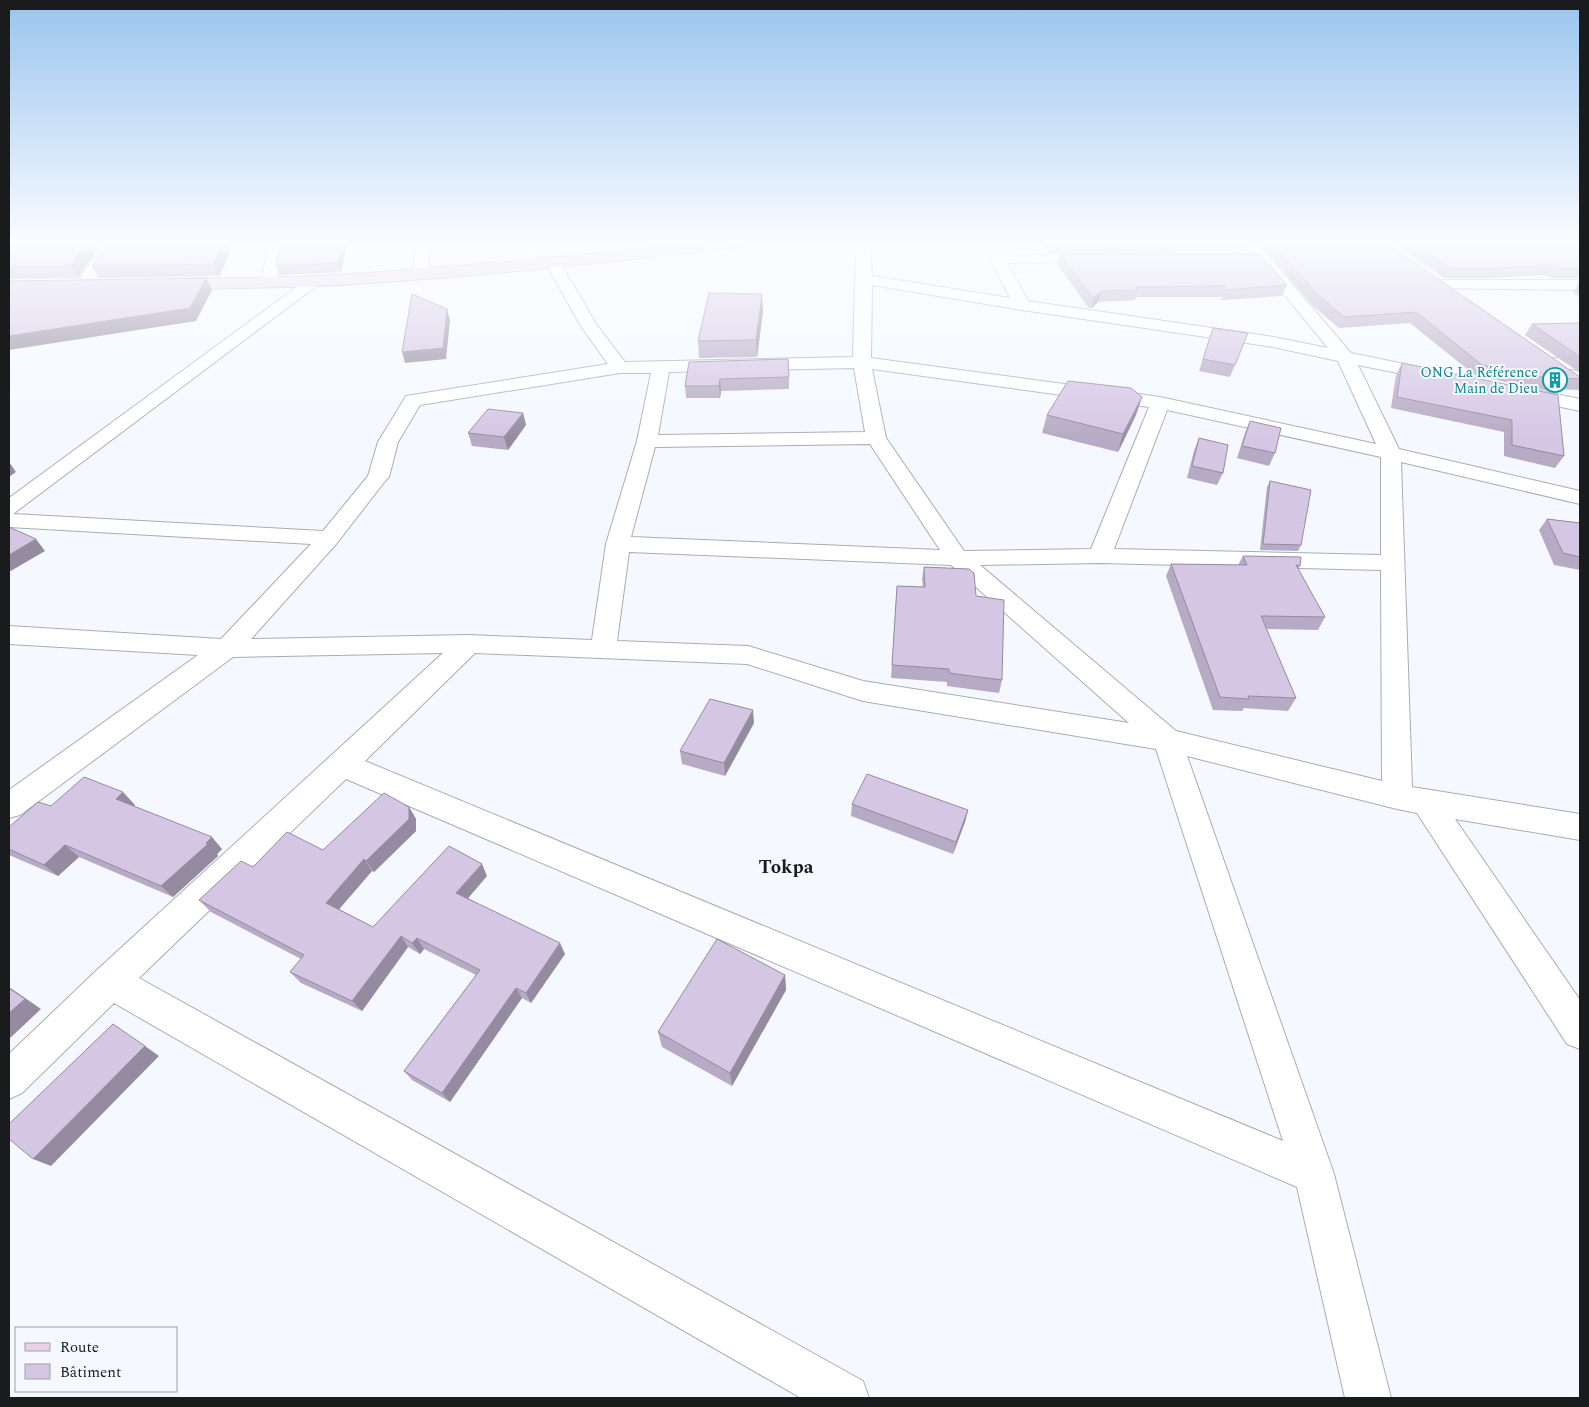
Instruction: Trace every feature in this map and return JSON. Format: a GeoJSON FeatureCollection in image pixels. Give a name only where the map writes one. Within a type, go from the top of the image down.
{"type":"FeatureCollection","features":[{"type":"Feature","properties":{"kind":"street"},"geometry":{"type":"LineString","coordinates":[[9,508],[278,309]]}},
{"type":"Feature","properties":{"kind":"street"},"geometry":{"type":"LineString","coordinates":[[579,309],[588,325],[620,368]]}},
{"type":"Feature","properties":{"kind":"street"},"geometry":{"type":"LineString","coordinates":[[863,309],[862,362],[876,438],[957,558],[1167,740],[1314,1174],[1368,1398]]}},
{"type":"Feature","properties":{"kind":"street"},"geometry":{"type":"LineString","coordinates":[[1047,309],[1273,342],[1458,380]]}},
{"type":"Feature","properties":{"kind":"street"},"geometry":{"type":"LineString","coordinates":[[1304,309],[1345,357],[1391,453],[1393,563],[1411,799],[1580,1031]]}},
{"type":"Feature","properties":{"kind":"street"},"geometry":{"type":"LineString","coordinates":[[1538,352],[1580,383]]}},
{"type":"Feature","properties":{"kind":"street"},"geometry":{"type":"LineString","coordinates":[[9,806],[227,648],[329,538],[378,477],[388,442],[413,400],[620,368],[862,362],[1160,403],[1391,453],[1580,497]]}},
{"type":"Feature","properties":{"kind":"street"},"geometry":{"type":"LineString","coordinates":[[1554,363],[1580,365]]}},
{"type":"Feature","properties":{"kind":"street"},"geometry":{"type":"LineString","coordinates":[[603,650],[618,544],[647,441],[661,367]]}},
{"type":"Feature","properties":{"kind":"street"},"geometry":{"type":"LineString","coordinates":[[1505,390],[1580,405]]}},
{"type":"Feature","properties":{"kind":"street"},"geometry":{"type":"LineString","coordinates":[[1100,556],[1160,403]]}},
{"type":"Feature","properties":{"kind":"street"},"geometry":{"type":"LineString","coordinates":[[647,441],[876,438]]}},
{"type":"Feature","properties":{"kind":"street"},"geometry":{"type":"LineString","coordinates":[[9,520],[329,538]]}},
{"type":"Feature","properties":{"kind":"street"},"geometry":{"type":"LineString","coordinates":[[618,544],[957,558],[1100,556],[1393,563]]}},
{"type":"Feature","properties":{"kind":"street"},"geometry":{"type":"LineString","coordinates":[[9,653],[20,636],[227,648],[469,644],[748,655],[863,691],[1167,740],[1411,799],[1580,827]]}},
{"type":"Feature","properties":{"kind":"street"},"geometry":{"type":"LineString","coordinates":[[9,1080],[110,981],[344,765],[469,644]]}},
{"type":"Feature","properties":{"kind":"street"},"geometry":{"type":"LineString","coordinates":[[344,765],[1314,1174]]}},
{"type":"Feature","properties":{"kind":"street"},"geometry":{"type":"LineString","coordinates":[[110,981],[846,1398]]}},
{"type":"Feature","properties":{"kind":"building"},"geometry":{"type":"Polygon","coordinates":[[[9,309],[186,309],[9,336],[9,309]]]}},
{"type":"Feature","properties":{"kind":"building"},"geometry":{"type":"Polygon","coordinates":[[[409,309],[447,309],[443,348],[402,352],[409,309]]]}},
{"type":"Feature","properties":{"kind":"building"},"geometry":{"type":"Polygon","coordinates":[[[705,309],[760,309],[756,340],[698,341],[705,309]]]}},
{"type":"Feature","properties":{"kind":"building"},"geometry":{"type":"Polygon","coordinates":[[[1334,309],[1481,309],[1580,377],[1580,379],[1556,378],[1557,380],[1482,365],[1416,312],[1344,317],[1334,309]]]}},
{"type":"Feature","properties":{"kind":"building"},"geometry":{"type":"Polygon","coordinates":[[[1580,323],[1580,357],[1532,324],[1580,323]]]}},
{"type":"Feature","properties":{"kind":"building"},"geometry":{"type":"Polygon","coordinates":[[[1213,328],[1248,333],[1235,365],[1203,359],[1213,328]]]}},
{"type":"Feature","properties":{"kind":"building"},"geometry":{"type":"Polygon","coordinates":[[[788,359],[789,377],[720,379],[719,386],[685,386],[689,362],[788,359]]]}},
{"type":"Feature","properties":{"kind":"building"},"geometry":{"type":"Polygon","coordinates":[[[1402,363],[1558,395],[1564,456],[1512,445],[1512,420],[1397,397],[1402,363]]]}},
{"type":"Feature","properties":{"kind":"building"},"geometry":{"type":"Polygon","coordinates":[[[1068,381],[1131,388],[1142,397],[1123,434],[1047,415],[1068,381]]]}},
{"type":"Feature","properties":{"kind":"building"},"geometry":{"type":"Polygon","coordinates":[[[488,409],[523,413],[504,437],[468,433],[488,409]]]}},
{"type":"Feature","properties":{"kind":"building"},"geometry":{"type":"Polygon","coordinates":[[[1250,421],[1281,428],[1275,453],[1242,446],[1250,421]]]}},
{"type":"Feature","properties":{"kind":"building"},"geometry":{"type":"Polygon","coordinates":[[[1199,438],[1228,445],[1223,473],[1192,466],[1199,438]]]}},
{"type":"Feature","properties":{"kind":"building"},"geometry":{"type":"Polygon","coordinates":[[[1270,481],[1311,490],[1301,545],[1263,544],[1270,481]]]}},
{"type":"Feature","properties":{"kind":"building"},"geometry":{"type":"Polygon","coordinates":[[[1547,519],[1580,523],[1580,557],[1563,553],[1547,519]]]}},
{"type":"Feature","properties":{"kind":"building"},"geometry":{"type":"Polygon","coordinates":[[[9,527],[36,539],[9,555],[9,527]]]}},
{"type":"Feature","properties":{"kind":"building"},"geometry":{"type":"Polygon","coordinates":[[[1243,556],[1301,557],[1300,566],[1296,565],[1325,617],[1261,616],[1296,698],[1248,696],[1249,699],[1220,697],[1171,564],[1247,565],[1243,556]]]}},
{"type":"Feature","properties":{"kind":"building"},"geometry":{"type":"Polygon","coordinates":[[[924,567],[969,569],[974,573],[976,596],[1004,600],[1002,680],[949,673],[949,669],[892,665],[897,586],[925,587],[924,567]]]}},
{"type":"Feature","properties":{"kind":"building"},"geometry":{"type":"Polygon","coordinates":[[[710,699],[753,710],[724,763],[680,751],[710,699]]]}},
{"type":"Feature","properties":{"kind":"building"},"geometry":{"type":"Polygon","coordinates":[[[867,774],[968,810],[956,842],[852,804],[867,774]]]}},
{"type":"Feature","properties":{"kind":"building"},"geometry":{"type":"Polygon","coordinates":[[[84,777],[123,792],[116,799],[212,837],[206,843],[208,844],[161,886],[65,845],[44,865],[9,849],[9,827],[38,802],[51,806],[84,777]]]}},
{"type":"Feature","properties":{"kind":"building"},"geometry":{"type":"Polygon","coordinates":[[[384,793],[409,807],[409,819],[366,861],[364,859],[326,903],[373,927],[449,846],[482,864],[456,893],[560,943],[526,993],[516,988],[442,1093],[404,1071],[480,970],[417,938],[412,943],[401,936],[352,1001],[290,972],[304,955],[199,900],[241,861],[253,867],[287,832],[323,850],[384,793]]]}},
{"type":"Feature","properties":{"kind":"building"},"geometry":{"type":"Polygon","coordinates":[[[717,939],[785,975],[730,1073],[658,1032],[717,939]]]}},
{"type":"Feature","properties":{"kind":"building"},"geometry":{"type":"Polygon","coordinates":[[[9,988],[25,999],[9,1013],[9,988]]]}},
{"type":"Feature","properties":{"kind":"building"},"geometry":{"type":"Polygon","coordinates":[[[113,1024],[145,1046],[33,1159],[9,1139],[9,1124],[113,1024]]]}},
{"type":"Feature","properties":{"kind":"place","name":"ONG La Référence Main de Dieu"},"geometry":{"type":"Point","coordinates":[1555,380]}},
{"type":"Feature","properties":{"kind":"district","name":"Tokpa"},"geometry":{"type":"Point","coordinates":[786,866]}}]}
